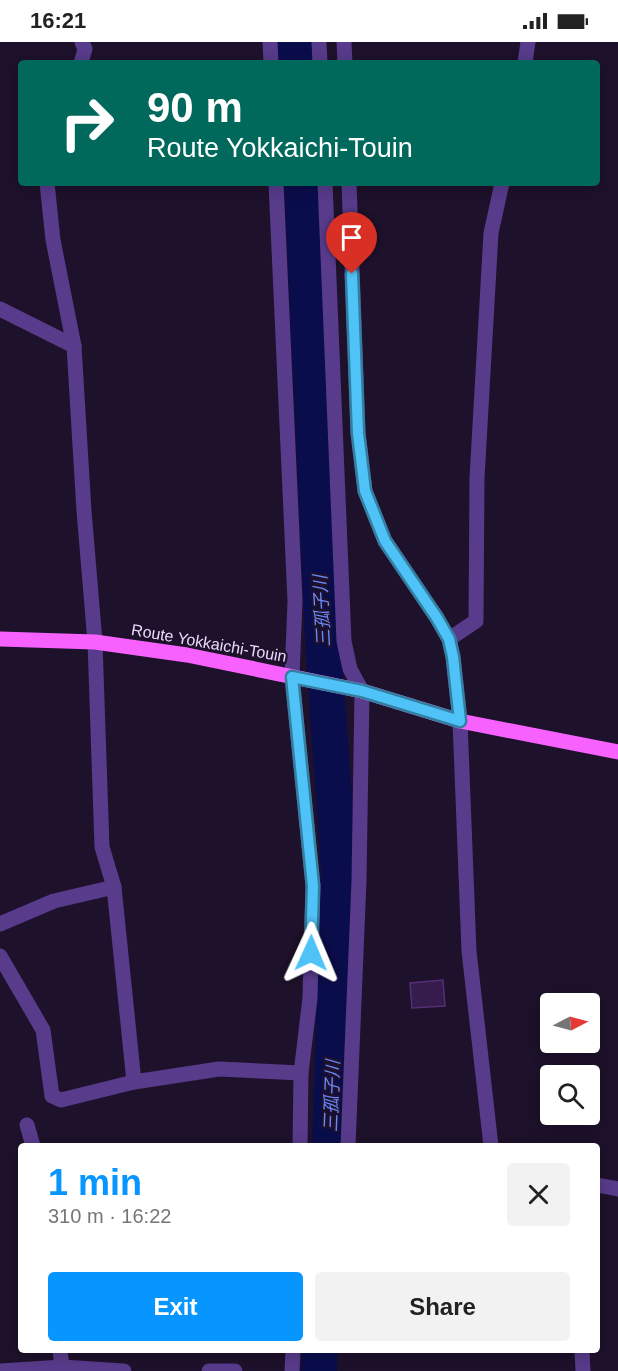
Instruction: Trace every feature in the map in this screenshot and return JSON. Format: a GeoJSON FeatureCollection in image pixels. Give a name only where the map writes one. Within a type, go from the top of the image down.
{"type":"FeatureCollection","features":[{"type":"Feature","properties":{"kind":"main road","name":"Route Yokkaichi-Touin"},"geometry":{"type":"LineString","coordinates":[[0,639],[95,642],[187,655],[358,691],[460,721],[618,752]]}},
{"type":"Feature","properties":{"kind":"street"},"geometry":{"type":"LineString","coordinates":[[82,42],[85,49],[82,60]]}},
{"type":"Feature","properties":{"kind":"street"},"geometry":{"type":"LineString","coordinates":[[270,42],[271,60]]}},
{"type":"Feature","properties":{"kind":"street"},"geometry":{"type":"LineString","coordinates":[[319,42],[320,60]]}},
{"type":"Feature","properties":{"kind":"street"},"geometry":{"type":"LineString","coordinates":[[344,42],[345,60]]}},
{"type":"Feature","properties":{"kind":"street"},"geometry":{"type":"LineString","coordinates":[[525,60],[528,42]]}},
{"type":"Feature","properties":{"kind":"street"},"geometry":{"type":"LineString","coordinates":[[47,186],[53,240],[74,346],[95,642],[102,847],[114,887],[134,1082]]}},
{"type":"Feature","properties":{"kind":"street"},"geometry":{"type":"LineString","coordinates":[[276,186],[295,601],[292,677],[313,886],[310,998],[300,1073],[300,1143]]}},
{"type":"Feature","properties":{"kind":"street"},"geometry":{"type":"LineString","coordinates":[[325,186],[344,641],[358,691],[359,881],[348,1143]]}},
{"type":"Feature","properties":{"kind":"street"},"geometry":{"type":"LineString","coordinates":[[349,186],[358,433],[365,491],[385,541],[437,618],[449,639],[453,657],[460,721],[469,951],[491,1143]]}},
{"type":"Feature","properties":{"kind":"street"},"geometry":{"type":"LineString","coordinates":[[449,639],[476,621],[477,478],[491,233],[501,186]]}},
{"type":"Feature","properties":{"kind":"street"},"geometry":{"type":"LineString","coordinates":[[0,309],[74,346]]}},
{"type":"Feature","properties":{"kind":"street"},"geometry":{"type":"LineString","coordinates":[[0,924],[54,901],[114,887]]}},
{"type":"Feature","properties":{"kind":"street"},"geometry":{"type":"LineString","coordinates":[[0,956],[43,1030],[52,1096],[61,1100],[134,1082],[219,1069],[300,1073]]}},
{"type":"Feature","properties":{"kind":"street"},"geometry":{"type":"LineString","coordinates":[[27,1125],[32,1143]]}},
{"type":"Feature","properties":{"kind":"street"},"geometry":{"type":"LineString","coordinates":[[600,1186],[618,1189]]}},
{"type":"Feature","properties":{"kind":"street"},"geometry":{"type":"LineString","coordinates":[[60,1353],[62,1367]]}},
{"type":"Feature","properties":{"kind":"street"},"geometry":{"type":"LineString","coordinates":[[292,1371],[293,1353]]}},
{"type":"Feature","properties":{"kind":"street"},"geometry":{"type":"LineString","coordinates":[[582,1353],[583,1371]]}},
{"type":"Feature","properties":{"kind":"street"},"geometry":{"type":"LineString","coordinates":[[0,1371],[62,1367],[124,1371]]}},
{"type":"Feature","properties":{"kind":"street"},"geometry":{"type":"LineString","coordinates":[[209,1371],[235,1371]]}},
{"type":"Feature","properties":{"kind":"building"},"geometry":{"type":"Polygon","coordinates":[[[443,980],[445,1006],[412,1008],[410,983],[443,980]]]}},
{"type":"Feature","properties":{"kind":"waterway","name":"三孤子川"},"geometry":{"type":"LineString","coordinates":[[295,42],[296,60]]}},
{"type":"Feature","properties":{"kind":"waterway","name":"三孤子川"},"geometry":{"type":"LineString","coordinates":[[302,186],[324,658],[339,868],[330,1143]]}},
{"type":"Feature","properties":{"kind":"waterway","name":"三孤子川"},"geometry":{"type":"LineString","coordinates":[[319,1371],[320,1353]]}},
{"type":"Feature","properties":{"kind":"route"},"geometry":{"type":"LineString","coordinates":[[311,953],[313,886],[292,677],[362,691],[460,721],[449,639],[385,541],[365,491],[358,433],[352,274]]}}]}
